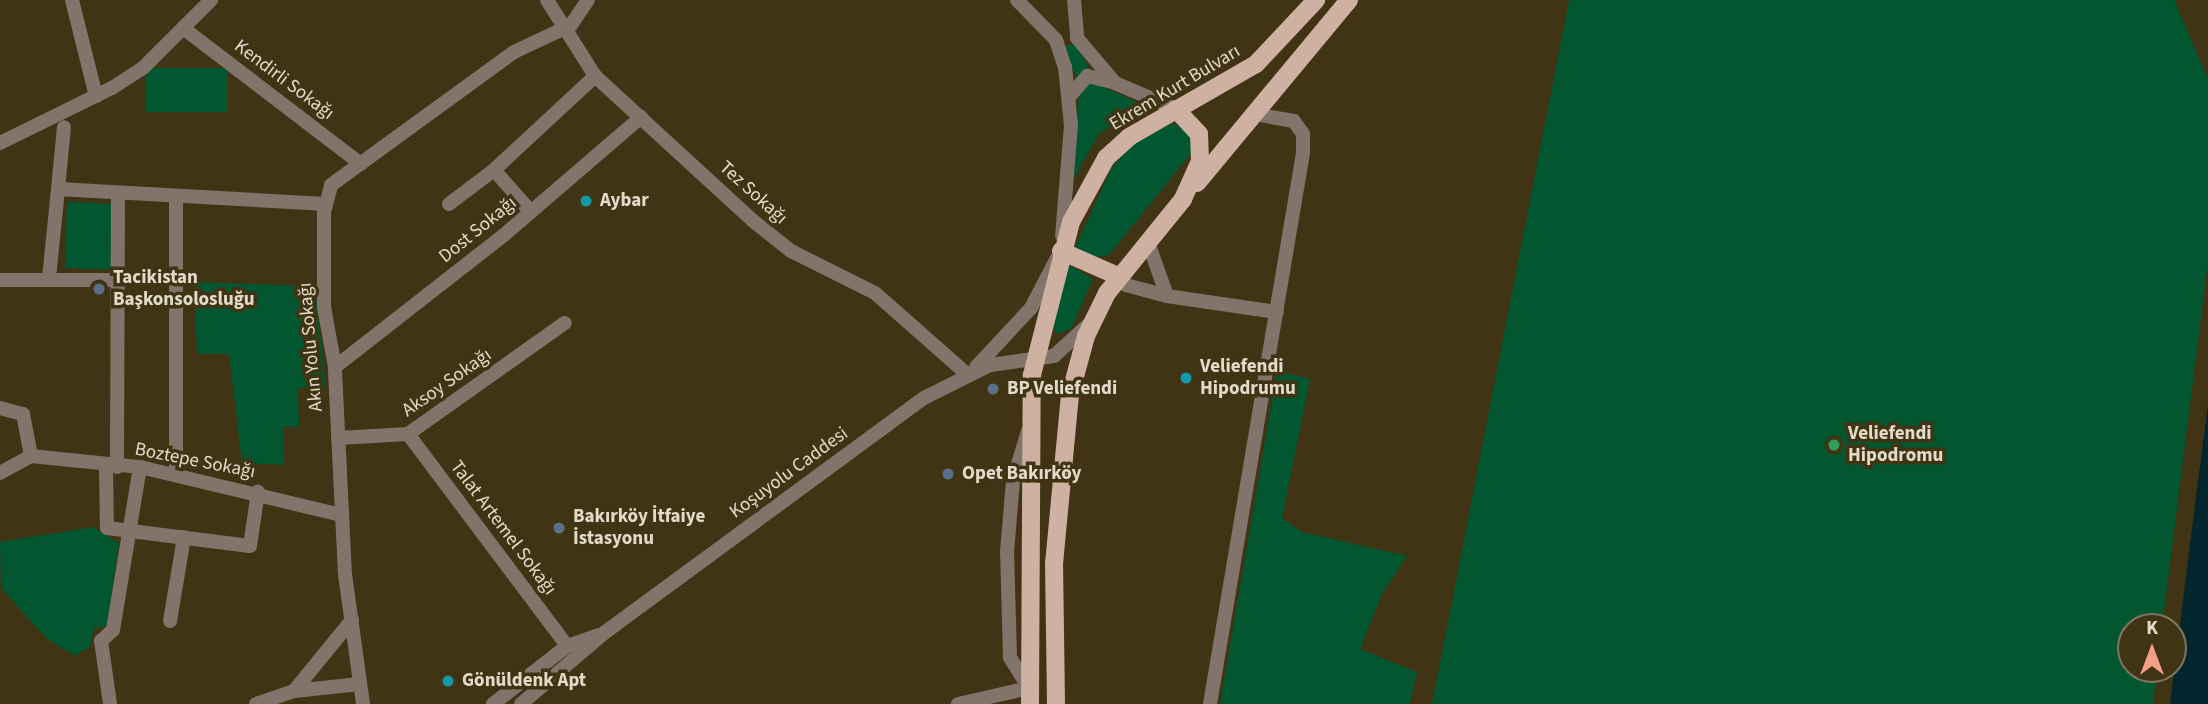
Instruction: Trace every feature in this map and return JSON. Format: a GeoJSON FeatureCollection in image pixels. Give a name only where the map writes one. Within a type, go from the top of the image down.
{"type":"FeatureCollection","features":[{"type":"Feature","properties":{"kind":"main road","name":"Ekrem Kurt Bulvarı"},"geometry":{"type":"LineString","coordinates":[[1030,696],[1031,419],[1034,359],[1071,222],[1106,158],[1177,109],[1256,64],[1316,0]]}},
{"type":"Feature","properties":{"kind":"main road"},"geometry":{"type":"LineString","coordinates":[[1056,704],[1058,482],[1070,395],[1097,314],[1118,276],[1349,0]]}},
{"type":"Feature","properties":{"kind":"main road"},"geometry":{"type":"LineString","coordinates":[[1177,109],[1203,147],[1184,199]]}},
{"type":"Feature","properties":{"kind":"main road"},"geometry":{"type":"LineString","coordinates":[[1061,251],[1118,276]]}},
{"type":"Feature","properties":{"kind":"street"},"geometry":{"type":"LineString","coordinates":[[72,0],[96,96]]}},
{"type":"Feature","properties":{"kind":"street"},"geometry":{"type":"LineString","coordinates":[[0,143],[96,96],[144,66],[211,0]]}},
{"type":"Feature","properties":{"kind":"street","name":"Tez Sokağı"},"geometry":{"type":"LineString","coordinates":[[547,0],[595,76],[752,220],[791,251],[875,293],[968,375]]}},
{"type":"Feature","properties":{"kind":"street"},"geometry":{"type":"LineString","coordinates":[[58,189],[326,204],[331,185],[514,52],[564,28],[588,0]]}},
{"type":"Feature","properties":{"kind":"street"},"geometry":{"type":"LineString","coordinates":[[968,375],[1031,308],[1061,251],[1069,97],[1056,40],[1017,0]]}},
{"type":"Feature","properties":{"kind":"street"},"geometry":{"type":"LineString","coordinates":[[1074,0],[1077,38],[1115,83]]}},
{"type":"Feature","properties":{"kind":"street","name":"Kendirli Sokağı"},"geometry":{"type":"LineString","coordinates":[[183,28],[361,164]]}},
{"type":"Feature","properties":{"kind":"street"},"geometry":{"type":"LineString","coordinates":[[1056,40],[1077,38]]}},
{"type":"Feature","properties":{"kind":"street"},"geometry":{"type":"LineString","coordinates":[[449,204],[494,170],[595,76]]}},
{"type":"Feature","properties":{"kind":"street"},"geometry":{"type":"LineString","coordinates":[[1069,97],[1087,76],[1115,83],[1177,109]]}},
{"type":"Feature","properties":{"kind":"street"},"geometry":{"type":"LineString","coordinates":[[1210,704],[1277,312],[1303,134],[1294,121],[1256,114]]}},
{"type":"Feature","properties":{"kind":"street","name":"Dost Sokağı"},"geometry":{"type":"LineString","coordinates":[[335,367],[531,212],[641,117]]}},
{"type":"Feature","properties":{"kind":"street"},"geometry":{"type":"LineString","coordinates":[[49,278],[64,127]]}},
{"type":"Feature","properties":{"kind":"street"},"geometry":{"type":"LineString","coordinates":[[494,170],[531,212]]}},
{"type":"Feature","properties":{"kind":"street"},"geometry":{"type":"LineString","coordinates":[[118,193],[107,528],[250,546],[258,492]]}},
{"type":"Feature","properties":{"kind":"street"},"geometry":{"type":"LineString","coordinates":[[176,197],[176,474]]}},
{"type":"Feature","properties":{"kind":"street","name":"Akın Yolu Sokağı"},"geometry":{"type":"LineString","coordinates":[[326,204],[324,307],[335,367],[342,515],[363,704]]}},
{"type":"Feature","properties":{"kind":"street"},"geometry":{"type":"LineString","coordinates":[[1148,242],[1167,296]]}},
{"type":"Feature","properties":{"kind":"street"},"geometry":{"type":"LineString","coordinates":[[1118,276],[1126,285],[1167,296],[1277,312]]}},
{"type":"Feature","properties":{"kind":"street"},"geometry":{"type":"LineString","coordinates":[[0,279],[115,279]]}},
{"type":"Feature","properties":{"kind":"street"},"geometry":{"type":"LineString","coordinates":[[968,375],[1015,358],[1034,359],[1072,343],[1097,314]]}},
{"type":"Feature","properties":{"kind":"street","name":"Aksoy Sokağı"},"geometry":{"type":"LineString","coordinates":[[338,438],[408,434],[565,323]]}},
{"type":"Feature","properties":{"kind":"street","name":"Koşuyolu Caddesi"},"geometry":{"type":"LineString","coordinates":[[521,704],[604,633],[923,398],[968,375]]}},
{"type":"Feature","properties":{"kind":"street"},"geometry":{"type":"LineString","coordinates":[[0,408],[23,414],[31,456],[0,472]]}},
{"type":"Feature","properties":{"kind":"street","name":"Talat Artemel Sokağı"},"geometry":{"type":"LineString","coordinates":[[408,434],[567,646]]}},
{"type":"Feature","properties":{"kind":"street","name":"Boztepe Sokağı"},"geometry":{"type":"LineString","coordinates":[[31,456],[111,467],[140,467],[258,492],[342,515]]}},
{"type":"Feature","properties":{"kind":"street"},"geometry":{"type":"LineString","coordinates":[[110,704],[101,641],[113,630],[140,467]]}},
{"type":"Feature","properties":{"kind":"street"},"geometry":{"type":"LineString","coordinates":[[170,621],[184,537]]}},
{"type":"Feature","properties":{"kind":"street"},"geometry":{"type":"LineString","coordinates":[[294,691],[352,620]]}},
{"type":"Feature","properties":{"kind":"street","name":"Koşuyolu Caddesi"},"geometry":{"type":"LineString","coordinates":[[493,704],[567,646],[604,633]]}},
{"type":"Feature","properties":{"kind":"street"},"geometry":{"type":"LineString","coordinates":[[256,704],[294,691],[360,684]]}},
{"type":"Feature","properties":{"kind":"street"},"geometry":{"type":"LineString","coordinates":[[958,704],[1030,696]]}},
{"type":"Feature","properties":{"kind":"green space","name":"Veliefendi Hipodromu"},"geometry":{"type":"Polygon","coordinates":[[[1569,0],[2174,0],[2208,79],[2208,262],[2164,613],[2117,613],[2117,683],[2155,683],[2153,704],[1432,704],[1569,0]]]}},
{"type":"Feature","properties":{"kind":"green space"},"geometry":{"type":"Polygon","coordinates":[[[1076,44],[1091,72],[1077,78],[1062,46],[1076,44]]]}},
{"type":"Feature","properties":{"kind":"green space"},"geometry":{"type":"Polygon","coordinates":[[[145,68],[228,68],[228,112],[145,112],[145,68]]]}},
{"type":"Feature","properties":{"kind":"green space"},"geometry":{"type":"Polygon","coordinates":[[[1090,81],[1144,105],[1099,134],[1069,187],[1080,87],[1090,81]]]}},
{"type":"Feature","properties":{"kind":"green space"},"geometry":{"type":"Polygon","coordinates":[[[1172,123],[1191,133],[1192,152],[1109,255],[1094,258],[1075,248],[1110,171],[1128,147],[1172,123]]]}},
{"type":"Feature","properties":{"kind":"green space"},"geometry":{"type":"Polygon","coordinates":[[[67,202],[115,204],[113,270],[65,268],[67,202]]]}},
{"type":"Feature","properties":{"kind":"green space"},"geometry":{"type":"Polygon","coordinates":[[[1064,262],[1093,279],[1071,329],[1057,334],[1051,324],[1064,262]]]}},
{"type":"Feature","properties":{"kind":"green space"},"geometry":{"type":"Polygon","coordinates":[[[194,282],[315,286],[326,389],[298,388],[299,427],[283,427],[284,465],[242,463],[229,354],[197,354],[194,282]]]}},
{"type":"Feature","properties":{"kind":"green space"},"geometry":{"type":"Polygon","coordinates":[[[1277,371],[1310,379],[1282,518],[1302,532],[1407,556],[1382,594],[1360,649],[1417,672],[1410,704],[1220,704],[1277,371]]]}},
{"type":"Feature","properties":{"kind":"green space"},"geometry":{"type":"Polygon","coordinates":[[[93,527],[119,543],[107,626],[94,628],[90,647],[75,656],[47,639],[1,588],[0,542],[93,527]]]}},
{"type":"Feature","properties":{"kind":"water"},"geometry":{"type":"Polygon","coordinates":[[[2208,404],[2208,704],[2170,704],[2173,683],[2187,683],[2187,613],[2181,613],[2208,404]]]}},
{"type":"Feature","properties":{"kind":"place","name":"Aybar"},"geometry":{"type":"Point","coordinates":[586,201]}},
{"type":"Feature","properties":{"kind":"place","name":"Tacikistan Başkonsolosluğu"},"geometry":{"type":"Point","coordinates":[99,289]}},
{"type":"Feature","properties":{"kind":"place","name":"Veliefendi Hipodrumu"},"geometry":{"type":"Point","coordinates":[1186,378]}},
{"type":"Feature","properties":{"kind":"place","name":"BP Veliefendi"},"geometry":{"type":"Point","coordinates":[993,389]}},
{"type":"Feature","properties":{"kind":"place","name":"Veliefendi Hipodromu"},"geometry":{"type":"Point","coordinates":[1834,445]}},
{"type":"Feature","properties":{"kind":"place","name":"Opet Bakırköy"},"geometry":{"type":"Point","coordinates":[948,474]}},
{"type":"Feature","properties":{"kind":"place","name":"Bakırköy İtfaiye İstasyonu"},"geometry":{"type":"Point","coordinates":[559,528]}},
{"type":"Feature","properties":{"kind":"place","name":"Gönüldenk Apt"},"geometry":{"type":"Point","coordinates":[448,681]}}]}
